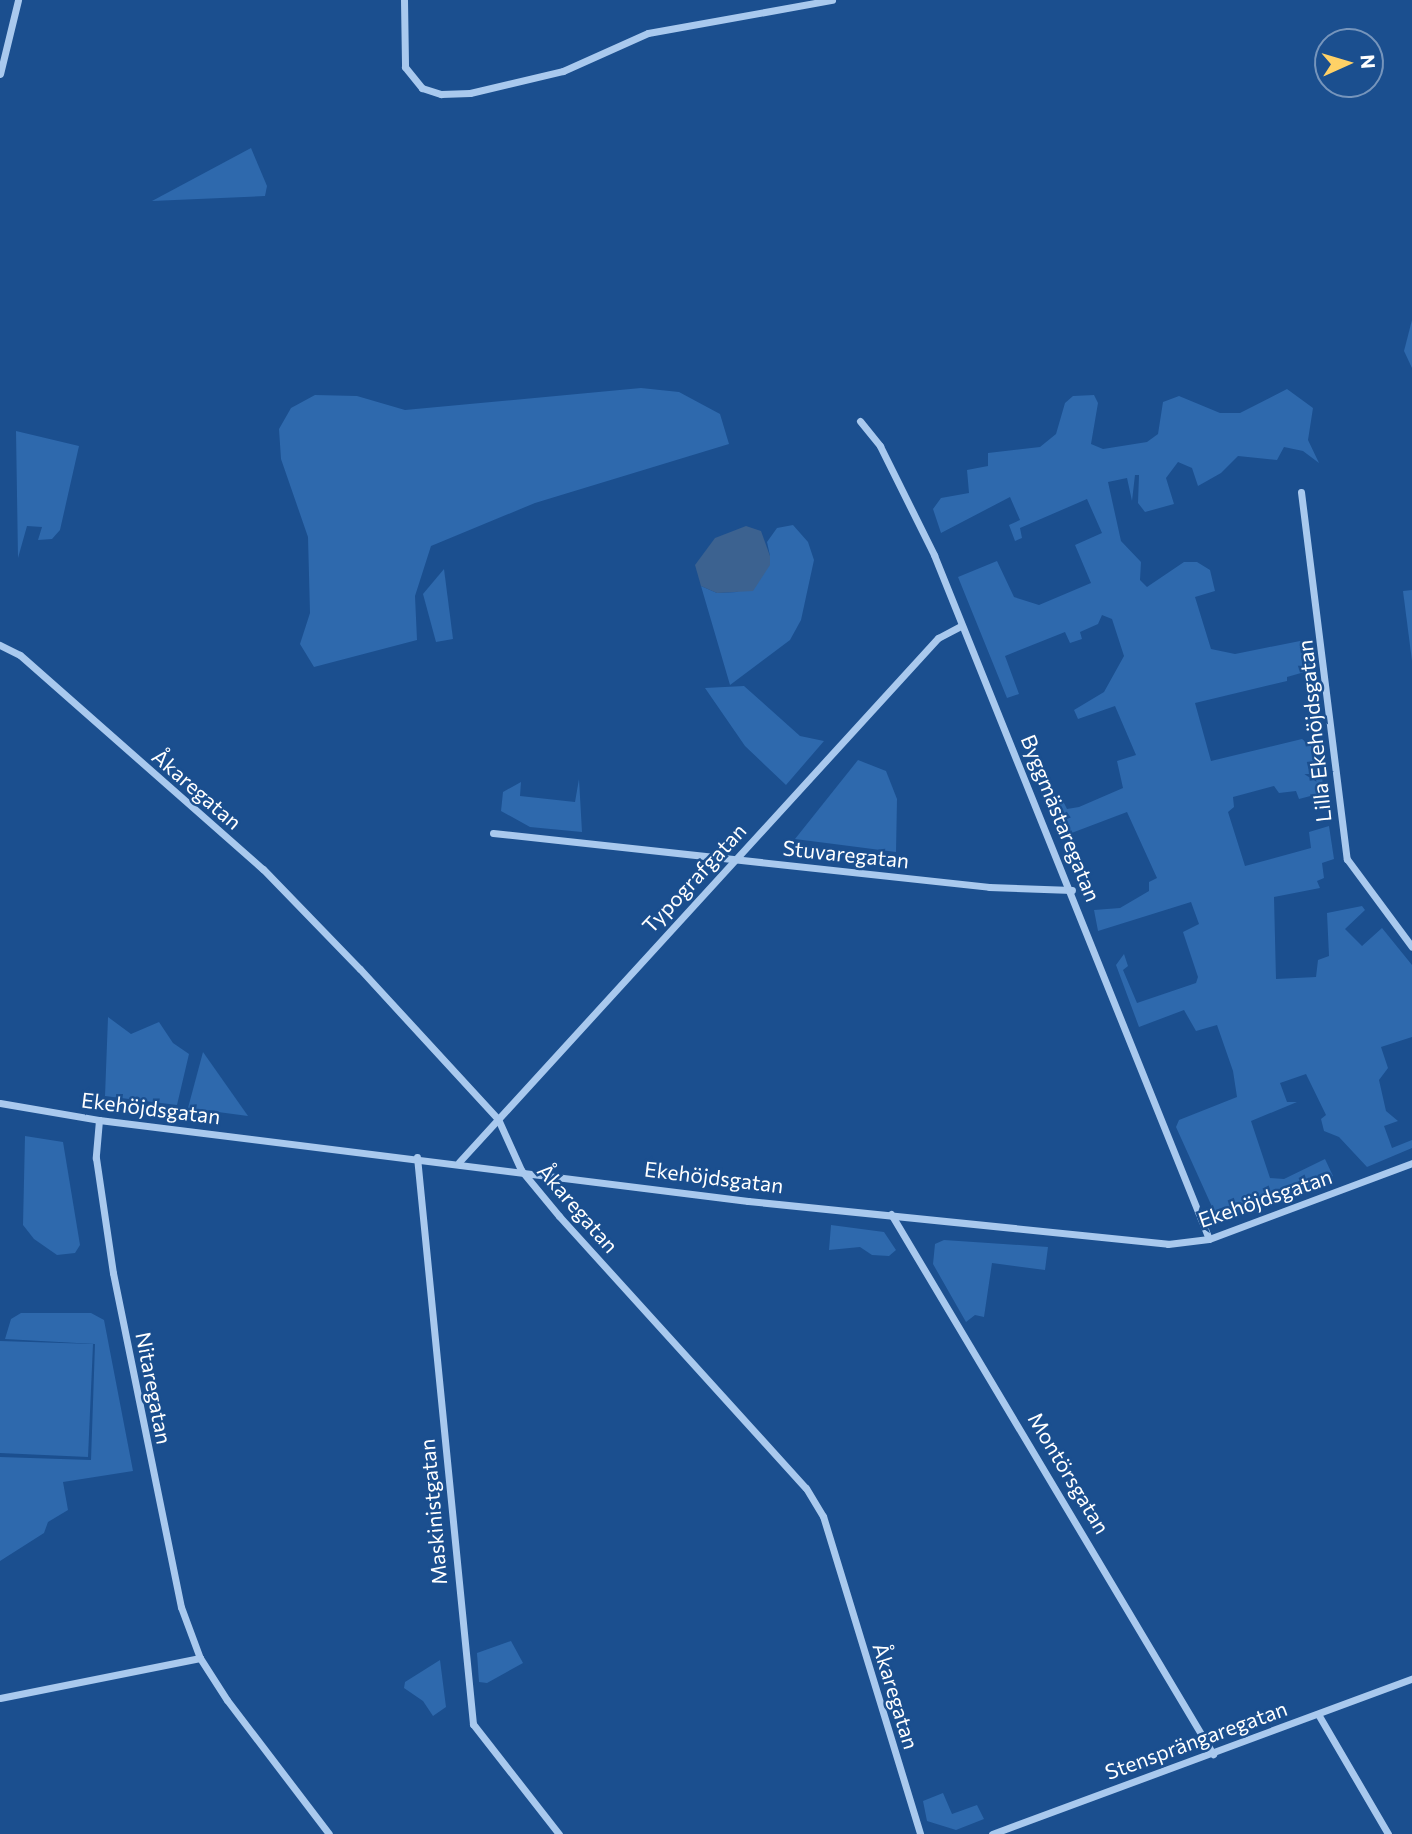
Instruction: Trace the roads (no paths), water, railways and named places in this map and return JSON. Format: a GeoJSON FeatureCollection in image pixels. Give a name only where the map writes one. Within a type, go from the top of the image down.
{"type":"FeatureCollection","features":[{"type":"Feature","properties":{"kind":"street"},"geometry":{"type":"LineString","coordinates":[[0,74],[18,0]]}},
{"type":"Feature","properties":{"kind":"street"},"geometry":{"type":"LineString","coordinates":[[404,0],[405,67],[415,82],[442,94],[470,93],[563,71],[649,33],[832,0]]}},
{"type":"Feature","properties":{"kind":"street","name":"Byggmästaregatan"},"geometry":{"type":"LineString","coordinates":[[860,421],[880,446],[904,491],[1072,890],[1209,1239]]}},
{"type":"Feature","properties":{"kind":"street","name":"Lilla Ekehöjdsgatan"},"geometry":{"type":"LineString","coordinates":[[1301,492],[1347,859],[1412,947]]}},
{"type":"Feature","properties":{"kind":"street","name":"Typografgatan"},"geometry":{"type":"LineString","coordinates":[[459,1162],[730,860],[771,822],[938,638],[961,626]]}},
{"type":"Feature","properties":{"kind":"street","name":"Åkaregatan"},"geometry":{"type":"LineString","coordinates":[[0,645],[20,656],[263,869],[498,1119],[521,1170],[786,1464],[823,1516],[920,1834]]}},
{"type":"Feature","properties":{"kind":"street","name":"Stuvaregatan"},"geometry":{"type":"LineString","coordinates":[[492,833],[1039,891],[1072,890]]}},
{"type":"Feature","properties":{"kind":"street","name":"Ekehöjdsgatan"},"geometry":{"type":"LineString","coordinates":[[0,1103],[99,1120],[459,1162],[748,1201],[891,1213],[1168,1244],[1209,1239],[1412,1163]]}},
{"type":"Feature","properties":{"kind":"street","name":"Nitaregatan"},"geometry":{"type":"LineString","coordinates":[[99,1120],[96,1158],[113,1273],[181,1607],[200,1658],[329,1834]]}},
{"type":"Feature","properties":{"kind":"street","name":"Maskinistgatan"},"geometry":{"type":"LineString","coordinates":[[417,1157],[473,1724],[559,1834]]}},
{"type":"Feature","properties":{"kind":"street","name":"Montörsgatan"},"geometry":{"type":"LineString","coordinates":[[891,1213],[1213,1754]]}},
{"type":"Feature","properties":{"kind":"street"},"geometry":{"type":"LineString","coordinates":[[0,1698],[200,1658]]}},
{"type":"Feature","properties":{"kind":"street","name":"Stensprängaregatan"},"geometry":{"type":"LineString","coordinates":[[992,1834],[1412,1679]]}},
{"type":"Feature","properties":{"kind":"street"},"geometry":{"type":"LineString","coordinates":[[1318,1714],[1388,1834]]}}]}
